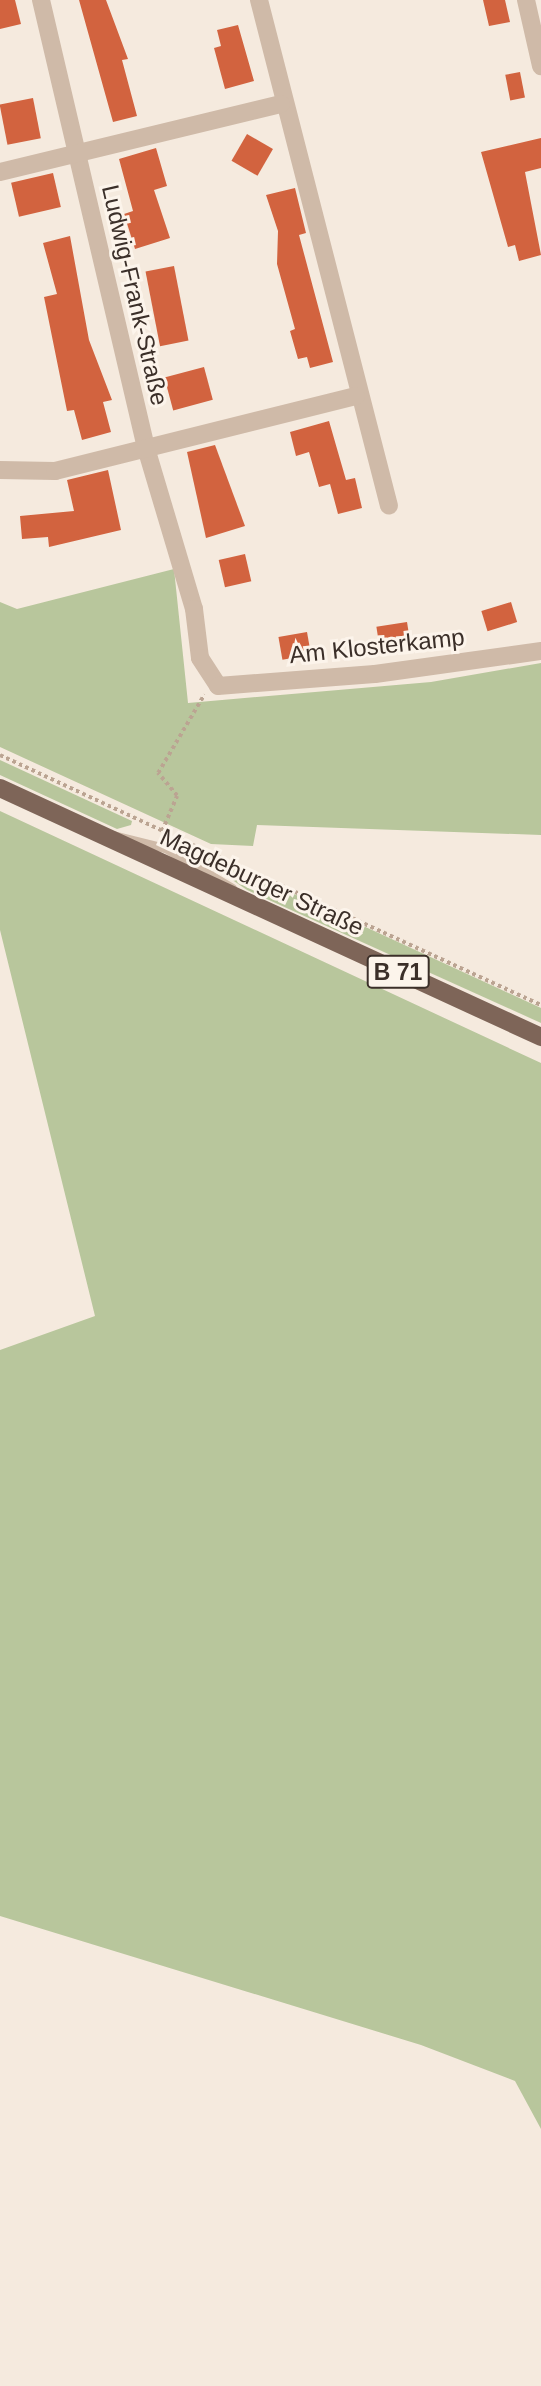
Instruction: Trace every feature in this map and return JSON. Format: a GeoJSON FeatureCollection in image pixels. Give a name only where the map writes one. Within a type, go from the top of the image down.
{"type":"FeatureCollection","features":[{"type":"Feature","properties":{"kind":"main road","name":"Magdeburger Straße"},"geometry":{"type":"LineString","coordinates":[[0,788],[541,1037]]}},
{"type":"Feature","properties":{"kind":"street","name":"Ludwig-Frank-Straße"},"geometry":{"type":"LineString","coordinates":[[41,0],[146,448],[176,534],[200,658],[218,686]]}},
{"type":"Feature","properties":{"kind":"street"},"geometry":{"type":"LineString","coordinates":[[259,0],[281,104],[356,396],[389,506]]}},
{"type":"Feature","properties":{"kind":"street"},"geometry":{"type":"LineString","coordinates":[[526,0],[541,66]]}},
{"type":"Feature","properties":{"kind":"street"},"geometry":{"type":"LineString","coordinates":[[0,172],[281,104]]}},
{"type":"Feature","properties":{"kind":"street"},"geometry":{"type":"LineString","coordinates":[[0,470],[34,475],[356,396]]}},
{"type":"Feature","properties":{"kind":"street","name":"Am Klosterkamp"},"geometry":{"type":"LineString","coordinates":[[218,686],[375,674],[541,651]]}},
{"type":"Feature","properties":{"kind":"path"},"geometry":{"type":"LineString","coordinates":[[162,831],[177,796],[158,773],[196,700],[218,686]]}},
{"type":"Feature","properties":{"kind":"path"},"geometry":{"type":"LineString","coordinates":[[0,755],[541,1005]]}},
{"type":"Feature","properties":{"kind":"green space"},"geometry":{"type":"Polygon","coordinates":[[[174,569],[188,703],[431,682],[541,663],[541,835],[257,825],[253,846],[211,844],[0,747],[0,602],[17,609],[174,569]]]}},
{"type":"Feature","properties":{"kind":"green space"},"geometry":{"type":"Polygon","coordinates":[[[0,760],[132,821],[131,825],[117,829],[0,775],[0,760]]]}},
{"type":"Feature","properties":{"kind":"green space"},"geometry":{"type":"Polygon","coordinates":[[[0,811],[541,1063],[541,2129],[515,2081],[421,2045],[0,1916],[0,1350],[95,1316],[0,930],[0,811]]]}},
{"type":"Feature","properties":{"kind":"green space"},"geometry":{"type":"Polygon","coordinates":[[[205,853],[541,1008],[541,1023],[247,890],[202,859],[205,853]]]}},
{"type":"Feature","properties":{"kind":"building"},"geometry":{"type":"Polygon","coordinates":[[[0,0],[15,0],[21,24],[0,29],[0,0]]]}},
{"type":"Feature","properties":{"kind":"building"},"geometry":{"type":"Polygon","coordinates":[[[79,0],[106,0],[128,59],[122,60],[137,116],[113,122],[79,0]]]}},
{"type":"Feature","properties":{"kind":"building"},"geometry":{"type":"Polygon","coordinates":[[[483,0],[505,0],[510,22],[489,26],[483,0]]]}},
{"type":"Feature","properties":{"kind":"building"},"geometry":{"type":"Polygon","coordinates":[[[238,25],[254,81],[225,89],[214,48],[221,46],[217,30],[238,25]]]}},
{"type":"Feature","properties":{"kind":"building"},"geometry":{"type":"Polygon","coordinates":[[[520,72],[525,98],[510,100],[505,75],[520,72]]]}},
{"type":"Feature","properties":{"kind":"building"},"geometry":{"type":"Polygon","coordinates":[[[33,98],[41,138],[7,145],[0,104],[33,98]]]}},
{"type":"Feature","properties":{"kind":"building"},"geometry":{"type":"Polygon","coordinates":[[[247,134],[273,149],[257,176],[232,161],[247,134]]]}},
{"type":"Feature","properties":{"kind":"building"},"geometry":{"type":"Polygon","coordinates":[[[541,138],[541,168],[525,172],[541,255],[519,261],[515,245],[508,247],[481,152],[541,138]]]}},
{"type":"Feature","properties":{"kind":"building"},"geometry":{"type":"Polygon","coordinates":[[[156,148],[167,186],[154,190],[170,238],[135,249],[124,214],[133,211],[119,159],[156,148]]]}},
{"type":"Feature","properties":{"kind":"building"},"geometry":{"type":"Polygon","coordinates":[[[53,173],[61,207],[19,217],[11,183],[53,173]]]}},
{"type":"Feature","properties":{"kind":"building"},"geometry":{"type":"Polygon","coordinates":[[[295,188],[306,233],[299,235],[333,362],[310,368],[307,357],[298,359],[290,331],[295,329],[277,264],[278,231],[266,195],[295,188]]]}},
{"type":"Feature","properties":{"kind":"building"},"geometry":{"type":"Polygon","coordinates":[[[70,236],[89,340],[112,400],[103,402],[111,432],[82,440],[74,410],[67,411],[44,297],[57,294],[43,243],[70,236]]]}},
{"type":"Feature","properties":{"kind":"building"},"geometry":{"type":"Polygon","coordinates":[[[174,266],[189,341],[160,346],[146,272],[174,266]]]}},
{"type":"Feature","properties":{"kind":"building"},"geometry":{"type":"Polygon","coordinates":[[[204,367],[213,400],[173,410],[164,378],[204,367]]]}},
{"type":"Feature","properties":{"kind":"building"},"geometry":{"type":"Polygon","coordinates":[[[329,421],[346,480],[355,478],[362,508],[338,514],[330,484],[319,487],[309,452],[296,456],[290,432],[329,421]]]}},
{"type":"Feature","properties":{"kind":"building"},"geometry":{"type":"Polygon","coordinates":[[[215,445],[245,526],[206,538],[187,452],[215,445]]]}},
{"type":"Feature","properties":{"kind":"building"},"geometry":{"type":"Polygon","coordinates":[[[108,470],[121,530],[49,547],[48,537],[22,539],[20,516],[74,511],[67,480],[108,470]]]}},
{"type":"Feature","properties":{"kind":"building"},"geometry":{"type":"Polygon","coordinates":[[[245,554],[251,581],[225,587],[219,560],[245,554]]]}},
{"type":"Feature","properties":{"kind":"building"},"geometry":{"type":"Polygon","coordinates":[[[511,602],[517,622],[487,631],[481,611],[511,602]]]}},
{"type":"Feature","properties":{"kind":"building"},"geometry":{"type":"Polygon","coordinates":[[[407,622],[410,640],[379,645],[376,627],[407,622]]]}},
{"type":"Feature","properties":{"kind":"building"},"geometry":{"type":"Polygon","coordinates":[[[307,632],[311,655],[282,660],[278,637],[307,632]]]}}]}
